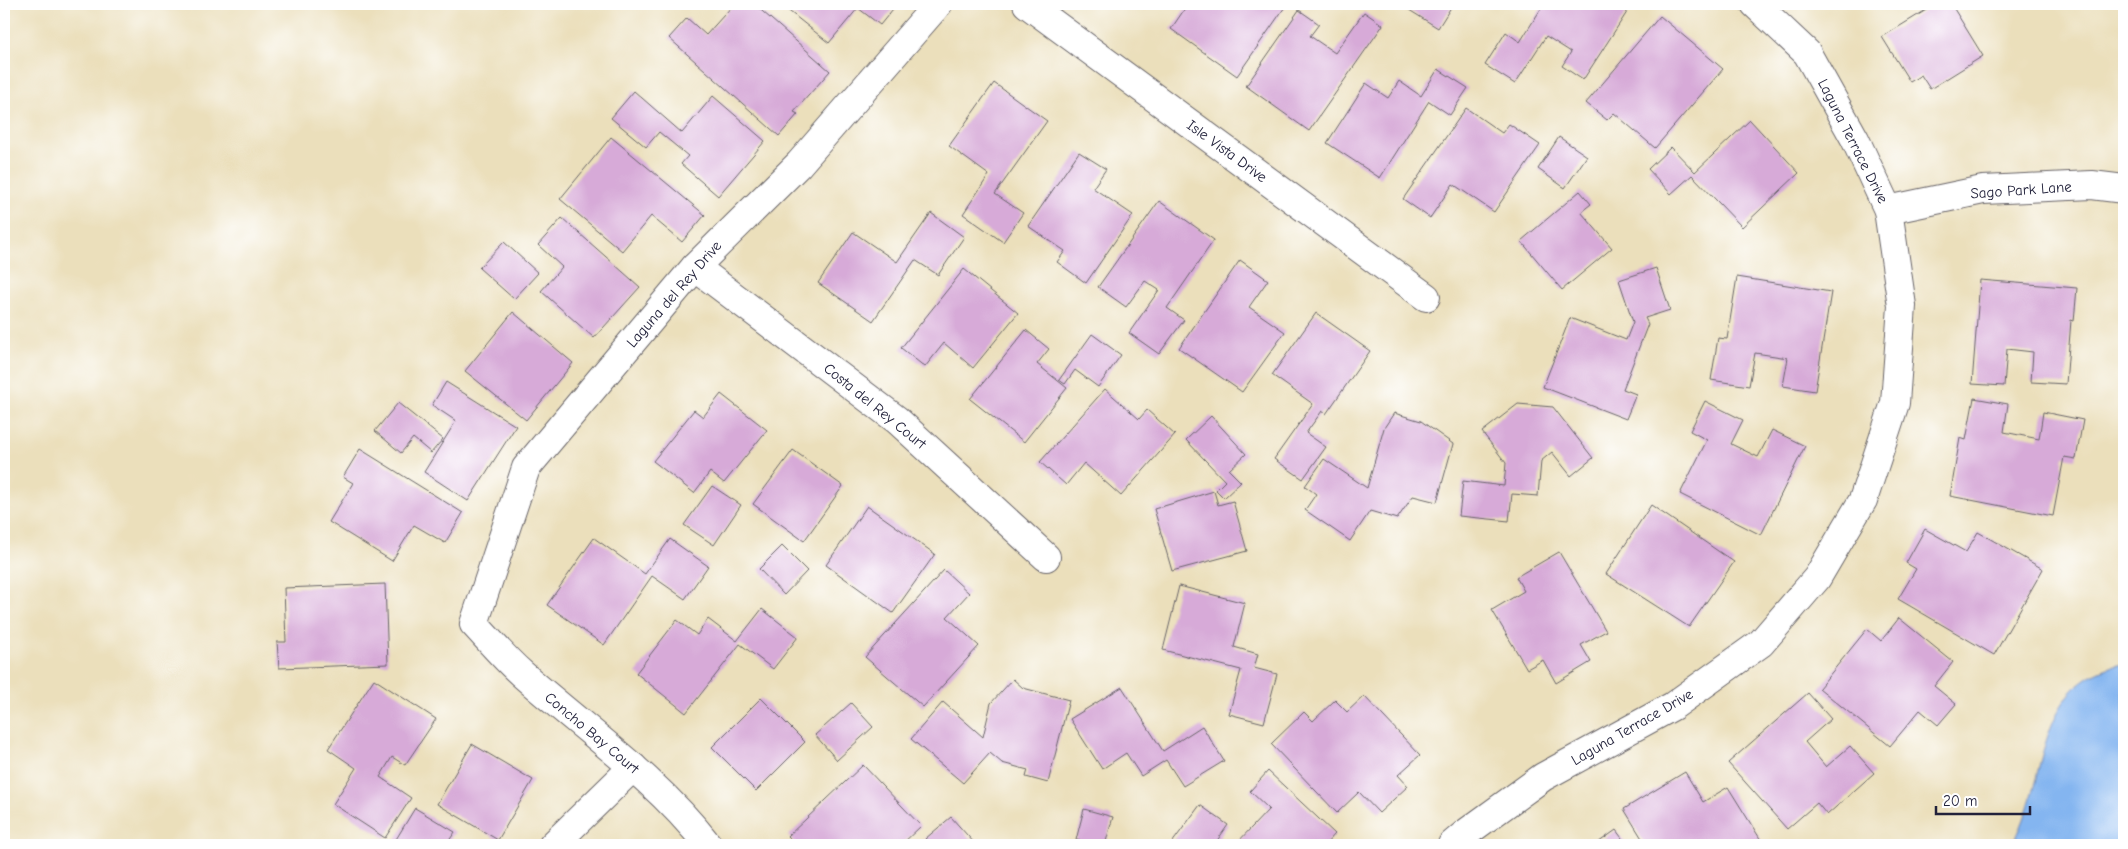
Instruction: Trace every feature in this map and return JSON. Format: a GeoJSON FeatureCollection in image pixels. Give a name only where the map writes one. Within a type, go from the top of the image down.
{"type":"FeatureCollection","features":[{"type":"Feature","properties":{"kind":"street","name":"Laguna del Rey Drive"},"geometry":{"type":"LineString","coordinates":[[474,624],[526,468],[695,267],[799,164],[938,4]]}},
{"type":"Feature","properties":{"kind":"street","name":"Isle Vista Drive"},"geometry":{"type":"LineString","coordinates":[[1027,4],[1426,297]]}},
{"type":"Feature","properties":{"kind":"street","name":"Laguna Terrace Drive"},"geometry":{"type":"LineString","coordinates":[[1452,845],[1544,778],[1673,706],[1761,643],[1817,578],[1863,500],[1895,403],[1902,306],[1888,210],[1855,139],[1807,53],[1755,4]]}},
{"type":"Feature","properties":{"kind":"street","name":"Sago Park Lane"},"geometry":{"type":"LineString","coordinates":[[1888,210],[1983,190],[2092,185],[2124,190]]}},
{"type":"Feature","properties":{"kind":"street","name":"Costa del Rey Court"},"geometry":{"type":"LineString","coordinates":[[695,267],[897,420],[1046,557]]}},
{"type":"Feature","properties":{"kind":"street","name":"Concho Bay Court"},"geometry":{"type":"LineString","coordinates":[[474,624],[520,672],[634,767],[692,824],[708,845]]}},
{"type":"Feature","properties":{"kind":"street"},"geometry":{"type":"LineString","coordinates":[[553,845],[634,767]]}},
{"type":"Feature","properties":{"kind":"water"},"geometry":{"type":"Polygon","coordinates":[[[2124,664],[2124,845],[2012,845],[2024,820],[2047,737],[2058,712],[2073,690],[2094,674],[2124,664]]]}},
{"type":"Feature","properties":{"kind":"building"},"geometry":{"type":"Polygon","coordinates":[[[734,4],[754,4],[830,71],[794,112],[798,114],[779,136],[669,38],[687,18],[706,35],[734,4]]]}},
{"type":"Feature","properties":{"kind":"building"},"geometry":{"type":"Polygon","coordinates":[[[780,4],[897,4],[880,25],[858,8],[829,43],[780,4]]]}},
{"type":"Feature","properties":{"kind":"building"},"geometry":{"type":"Polygon","coordinates":[[[1188,4],[1287,4],[1237,76],[1171,29],[1188,4]]]}},
{"type":"Feature","properties":{"kind":"building"},"geometry":{"type":"Polygon","coordinates":[[[1409,4],[1453,4],[1438,28],[1406,8],[1409,4]]]}},
{"type":"Feature","properties":{"kind":"building"},"geometry":{"type":"Polygon","coordinates":[[[1544,4],[1628,4],[1631,6],[1583,80],[1562,66],[1571,52],[1546,36],[1515,84],[1485,65],[1506,32],[1520,42],[1544,4]]]}},
{"type":"Feature","properties":{"kind":"building"},"geometry":{"type":"Polygon","coordinates":[[[1936,4],[1951,4],[1983,56],[1930,89],[1921,75],[1910,82],[1882,37],[1936,4]]]}},
{"type":"Feature","properties":{"kind":"building"},"geometry":{"type":"Polygon","coordinates":[[[1299,10],[1319,24],[1310,36],[1335,53],[1364,12],[1383,25],[1309,131],[1246,86],[1299,10]]]}},
{"type":"Feature","properties":{"kind":"building"},"geometry":{"type":"Polygon","coordinates":[[[1660,16],[1723,69],[1655,148],[1614,113],[1607,120],[1586,103],[1660,16]]]}},
{"type":"Feature","properties":{"kind":"building"},"geometry":{"type":"Polygon","coordinates":[[[1438,69],[1468,88],[1450,115],[1429,101],[1380,178],[1327,143],[1366,83],[1388,98],[1399,81],[1421,96],[1438,69]]]}},
{"type":"Feature","properties":{"kind":"building"},"geometry":{"type":"Polygon","coordinates":[[[994,83],[1047,121],[995,194],[1023,213],[1003,242],[963,214],[989,175],[949,146],[994,83]]]}},
{"type":"Feature","properties":{"kind":"building"},"geometry":{"type":"Polygon","coordinates":[[[634,91],[682,133],[713,96],[765,141],[718,196],[681,164],[688,156],[659,132],[646,147],[611,118],[634,91]]]}},
{"type":"Feature","properties":{"kind":"building"},"geometry":{"type":"Polygon","coordinates":[[[1466,108],[1502,133],[1509,124],[1540,145],[1494,212],[1453,184],[1430,218],[1403,199],[1466,108]]]}},
{"type":"Feature","properties":{"kind":"building"},"geometry":{"type":"Polygon","coordinates":[[[1750,120],[1799,173],[1742,227],[1692,175],[1671,194],[1648,169],[1671,147],[1695,172],[1750,120]]]}},
{"type":"Feature","properties":{"kind":"building"},"geometry":{"type":"Polygon","coordinates":[[[611,137],[705,215],[682,242],[651,216],[622,251],[560,199],[611,137]]]}},
{"type":"Feature","properties":{"kind":"building"},"geometry":{"type":"Polygon","coordinates":[[[1559,137],[1587,156],[1565,188],[1538,169],[1559,137]]]}},
{"type":"Feature","properties":{"kind":"building"},"geometry":{"type":"Polygon","coordinates":[[[1079,152],[1106,169],[1093,188],[1133,215],[1086,283],[1057,262],[1065,251],[1028,226],[1079,152]]]}},
{"type":"Feature","properties":{"kind":"building"},"geometry":{"type":"Polygon","coordinates":[[[1580,191],[1591,204],[1581,212],[1612,248],[1562,290],[1521,241],[1580,191]]]}},
{"type":"Feature","properties":{"kind":"building"},"geometry":{"type":"Polygon","coordinates":[[[1159,201],[1214,240],[1167,308],[1184,320],[1159,354],[1129,333],[1159,290],[1145,281],[1126,307],[1098,287],[1159,201]]]}},
{"type":"Feature","properties":{"kind":"building"},"geometry":{"type":"Polygon","coordinates":[[[931,213],[964,237],[938,275],[915,260],[873,321],[818,283],[853,232],[897,262],[931,213]]]}},
{"type":"Feature","properties":{"kind":"building"},"geometry":{"type":"Polygon","coordinates":[[[562,218],[640,287],[594,338],[541,291],[562,267],[538,245],[562,218]]]}},
{"type":"Feature","properties":{"kind":"building"},"geometry":{"type":"Polygon","coordinates":[[[504,242],[538,273],[514,299],[479,268],[504,242]]]}},
{"type":"Feature","properties":{"kind":"building"},"geometry":{"type":"Polygon","coordinates":[[[1240,260],[1268,280],[1249,307],[1285,332],[1242,392],[1179,348],[1240,260]]]}},
{"type":"Feature","properties":{"kind":"building"},"geometry":{"type":"Polygon","coordinates":[[[1656,268],[1670,310],[1645,318],[1648,324],[1623,389],[1636,394],[1626,419],[1543,387],[1570,318],[1626,340],[1633,322],[1619,280],[1656,268]]]}},
{"type":"Feature","properties":{"kind":"building"},"geometry":{"type":"Polygon","coordinates":[[[964,269],[1018,313],[973,368],[944,343],[925,367],[901,348],[964,269]]]}},
{"type":"Feature","properties":{"kind":"building"},"geometry":{"type":"Polygon","coordinates":[[[1737,277],[1831,292],[1815,391],[1783,386],[1788,358],[1755,353],[1749,386],[1711,380],[1718,338],[1727,339],[1737,277]]]}},
{"type":"Feature","properties":{"kind":"building"},"geometry":{"type":"Polygon","coordinates":[[[1980,280],[2077,288],[2074,321],[2071,320],[2066,384],[2031,382],[2033,352],[2007,349],[2004,386],[1972,384],[1980,280]]]}},
{"type":"Feature","properties":{"kind":"building"},"geometry":{"type":"Polygon","coordinates":[[[513,312],[573,363],[526,420],[465,371],[513,312]]]}},
{"type":"Feature","properties":{"kind":"building"},"geometry":{"type":"Polygon","coordinates":[[[1316,313],[1370,351],[1326,414],[1322,411],[1306,433],[1326,447],[1303,479],[1274,459],[1313,404],[1272,375],[1316,313]]]}},
{"type":"Feature","properties":{"kind":"building"},"geometry":{"type":"Polygon","coordinates":[[[1026,330],[1049,349],[1037,364],[1067,388],[1024,442],[970,399],[1026,330]]]}},
{"type":"Feature","properties":{"kind":"building"},"geometry":{"type":"Polygon","coordinates":[[[1092,334],[1121,355],[1098,387],[1075,370],[1065,384],[1059,380],[1092,334]]]}},
{"type":"Feature","properties":{"kind":"building"},"geometry":{"type":"Polygon","coordinates":[[[446,382],[516,426],[468,501],[424,472],[456,421],[432,405],[446,382]]]}},
{"type":"Feature","properties":{"kind":"building"},"geometry":{"type":"Polygon","coordinates":[[[1105,389],[1139,419],[1147,410],[1175,435],[1121,496],[1084,463],[1066,485],[1040,462],[1105,389]]]}},
{"type":"Feature","properties":{"kind":"building"},"geometry":{"type":"Polygon","coordinates":[[[721,394],[767,430],[724,483],[710,472],[694,493],[653,461],[694,410],[703,417],[721,394]]]}},
{"type":"Feature","properties":{"kind":"building"},"geometry":{"type":"Polygon","coordinates":[[[1974,398],[2008,404],[2004,432],[2039,439],[2043,412],[2083,420],[2076,459],[2064,457],[2053,516],[1950,496],[1960,438],[1966,440],[1974,398]]]}},
{"type":"Feature","properties":{"kind":"building"},"geometry":{"type":"Polygon","coordinates":[[[1705,401],[1743,420],[1731,444],[1758,457],[1772,430],[1805,446],[1761,535],[1680,494],[1707,440],[1690,431],[1705,401]]]}},
{"type":"Feature","properties":{"kind":"building"},"geometry":{"type":"Polygon","coordinates":[[[398,403],[443,439],[431,453],[413,438],[401,453],[375,431],[398,403]]]}},
{"type":"Feature","properties":{"kind":"building"},"geometry":{"type":"Polygon","coordinates":[[[1518,404],[1553,407],[1593,458],[1571,476],[1552,452],[1541,461],[1538,496],[1512,494],[1509,521],[1459,516],[1463,481],[1504,486],[1506,463],[1482,432],[1518,404]]]}},
{"type":"Feature","properties":{"kind":"building"},"geometry":{"type":"Polygon","coordinates":[[[1394,413],[1421,421],[1453,444],[1437,502],[1413,496],[1397,519],[1370,511],[1350,541],[1305,510],[1316,494],[1305,486],[1324,459],[1367,488],[1384,428],[1394,413]]]}},
{"type":"Feature","properties":{"kind":"building"},"geometry":{"type":"Polygon","coordinates":[[[1211,416],[1246,454],[1229,470],[1241,482],[1224,498],[1216,490],[1225,481],[1186,440],[1211,416]]]}},
{"type":"Feature","properties":{"kind":"building"},"geometry":{"type":"Polygon","coordinates":[[[360,449],[463,513],[445,543],[414,525],[392,561],[329,522],[353,483],[343,477],[360,449]]]}},
{"type":"Feature","properties":{"kind":"building"},"geometry":{"type":"Polygon","coordinates":[[[793,450],[843,486],[804,541],[753,504],[793,450]]]}},
{"type":"Feature","properties":{"kind":"building"},"geometry":{"type":"Polygon","coordinates":[[[712,486],[741,505],[714,545],[684,525],[712,486]]]}},
{"type":"Feature","properties":{"kind":"building"},"geometry":{"type":"Polygon","coordinates":[[[1214,491],[1218,505],[1233,501],[1247,551],[1172,571],[1154,509],[1214,491]]]}},
{"type":"Feature","properties":{"kind":"building"},"geometry":{"type":"Polygon","coordinates":[[[1651,505],[1734,562],[1689,627],[1606,574],[1651,505]]]}},
{"type":"Feature","properties":{"kind":"building"},"geometry":{"type":"Polygon","coordinates":[[[867,506],[935,554],[893,613],[826,565],[867,506]]]}},
{"type":"Feature","properties":{"kind":"building"},"geometry":{"type":"Polygon","coordinates":[[[1925,529],[1966,552],[1978,532],[2043,569],[1994,655],[1898,599],[1916,569],[1906,563],[1925,529]]]}},
{"type":"Feature","properties":{"kind":"building"},"geometry":{"type":"Polygon","coordinates":[[[594,538],[645,574],[670,539],[708,566],[685,599],[652,576],[604,645],[547,605],[594,538]]]}},
{"type":"Feature","properties":{"kind":"building"},"geometry":{"type":"Polygon","coordinates":[[[782,546],[807,571],[784,595],[759,569],[782,546]]]}},
{"type":"Feature","properties":{"kind":"building"},"geometry":{"type":"Polygon","coordinates":[[[1559,552],[1606,631],[1581,645],[1591,662],[1556,683],[1543,660],[1527,669],[1492,610],[1524,591],[1516,577],[1559,552]]]}},
{"type":"Feature","properties":{"kind":"building"},"geometry":{"type":"Polygon","coordinates":[[[944,570],[969,593],[947,617],[979,646],[923,707],[865,657],[944,570]]]}},
{"type":"Feature","properties":{"kind":"building"},"geometry":{"type":"Polygon","coordinates":[[[385,584],[388,664],[279,668],[277,642],[286,642],[284,588],[385,584]]]}},
{"type":"Feature","properties":{"kind":"building"},"geometry":{"type":"Polygon","coordinates":[[[1179,586],[1245,603],[1234,647],[1258,654],[1254,668],[1277,674],[1264,723],[1229,714],[1241,670],[1163,650],[1179,586]]]}},
{"type":"Feature","properties":{"kind":"building"},"geometry":{"type":"Polygon","coordinates":[[[762,609],[798,637],[773,669],[740,644],[686,713],[636,673],[677,620],[697,635],[708,619],[737,641],[762,609]]]}},
{"type":"Feature","properties":{"kind":"building"},"geometry":{"type":"Polygon","coordinates":[[[1899,618],[1953,662],[1934,686],[1956,704],[1938,725],[1920,710],[1890,746],[1819,688],[1867,629],[1881,641],[1899,618]]]}},
{"type":"Feature","properties":{"kind":"building"},"geometry":{"type":"Polygon","coordinates":[[[374,679],[436,719],[405,765],[392,757],[380,777],[411,798],[385,838],[333,804],[356,768],[328,749],[374,679]]]}},
{"type":"Feature","properties":{"kind":"building"},"geometry":{"type":"Polygon","coordinates":[[[1013,679],[1023,688],[1069,700],[1048,783],[1026,777],[1028,770],[1002,763],[990,753],[963,783],[911,739],[943,702],[983,737],[991,703],[1013,679]]]}},
{"type":"Feature","properties":{"kind":"building"},"geometry":{"type":"Polygon","coordinates":[[[1122,687],[1163,751],[1202,726],[1224,761],[1183,786],[1166,760],[1141,776],[1126,753],[1102,769],[1070,719],[1122,687]]]}},
{"type":"Feature","properties":{"kind":"building"},"geometry":{"type":"Polygon","coordinates":[[[1808,693],[1831,719],[1805,742],[1826,767],[1850,746],[1874,773],[1827,815],[1817,803],[1787,829],[1728,763],[1808,693]]]}},
{"type":"Feature","properties":{"kind":"building"},"geometry":{"type":"Polygon","coordinates":[[[1364,696],[1420,755],[1398,775],[1408,786],[1379,813],[1359,792],[1337,813],[1271,744],[1304,712],[1313,721],[1335,700],[1347,712],[1364,696]]]}},
{"type":"Feature","properties":{"kind":"building"},"geometry":{"type":"Polygon","coordinates":[[[761,698],[805,742],[756,791],[712,747],[761,698]]]}},
{"type":"Feature","properties":{"kind":"building"},"geometry":{"type":"Polygon","coordinates":[[[851,703],[873,727],[837,760],[815,735],[851,703]]]}},
{"type":"Feature","properties":{"kind":"building"},"geometry":{"type":"Polygon","coordinates":[[[472,744],[533,780],[498,840],[437,804],[472,744]]]}},
{"type":"Feature","properties":{"kind":"building"},"geometry":{"type":"Polygon","coordinates":[[[863,765],[921,826],[901,845],[833,845],[830,843],[827,845],[797,845],[788,836],[863,765]]]}},
{"type":"Feature","properties":{"kind":"building"},"geometry":{"type":"Polygon","coordinates":[[[1268,771],[1335,834],[1325,845],[1235,845],[1269,809],[1250,791],[1268,771]]]}},
{"type":"Feature","properties":{"kind":"building"},"geometry":{"type":"Polygon","coordinates":[[[1685,772],[1703,802],[1728,787],[1764,845],[1646,845],[1624,809],[1685,772]]]}},
{"type":"Feature","properties":{"kind":"building"},"geometry":{"type":"Polygon","coordinates":[[[1200,805],[1228,825],[1214,845],[1175,845],[1172,843],[1200,805]]]}},
{"type":"Feature","properties":{"kind":"building"},"geometry":{"type":"Polygon","coordinates":[[[415,808],[455,832],[446,845],[402,845],[395,841],[415,808]]]}},
{"type":"Feature","properties":{"kind":"building"},"geometry":{"type":"Polygon","coordinates":[[[1084,809],[1113,817],[1105,845],[1095,845],[1076,840],[1084,809]]]}},
{"type":"Feature","properties":{"kind":"building"},"geometry":{"type":"Polygon","coordinates":[[[951,817],[976,845],[931,845],[925,839],[951,817]]]}},
{"type":"Feature","properties":{"kind":"building"},"geometry":{"type":"Polygon","coordinates":[[[1616,830],[1627,845],[1595,845],[1616,830]]]}},
{"type":"Feature","properties":{"kind":"building"},"geometry":{"type":"Polygon","coordinates":[[[271,840],[280,845],[240,845],[240,844],[271,840]]]}}]}
